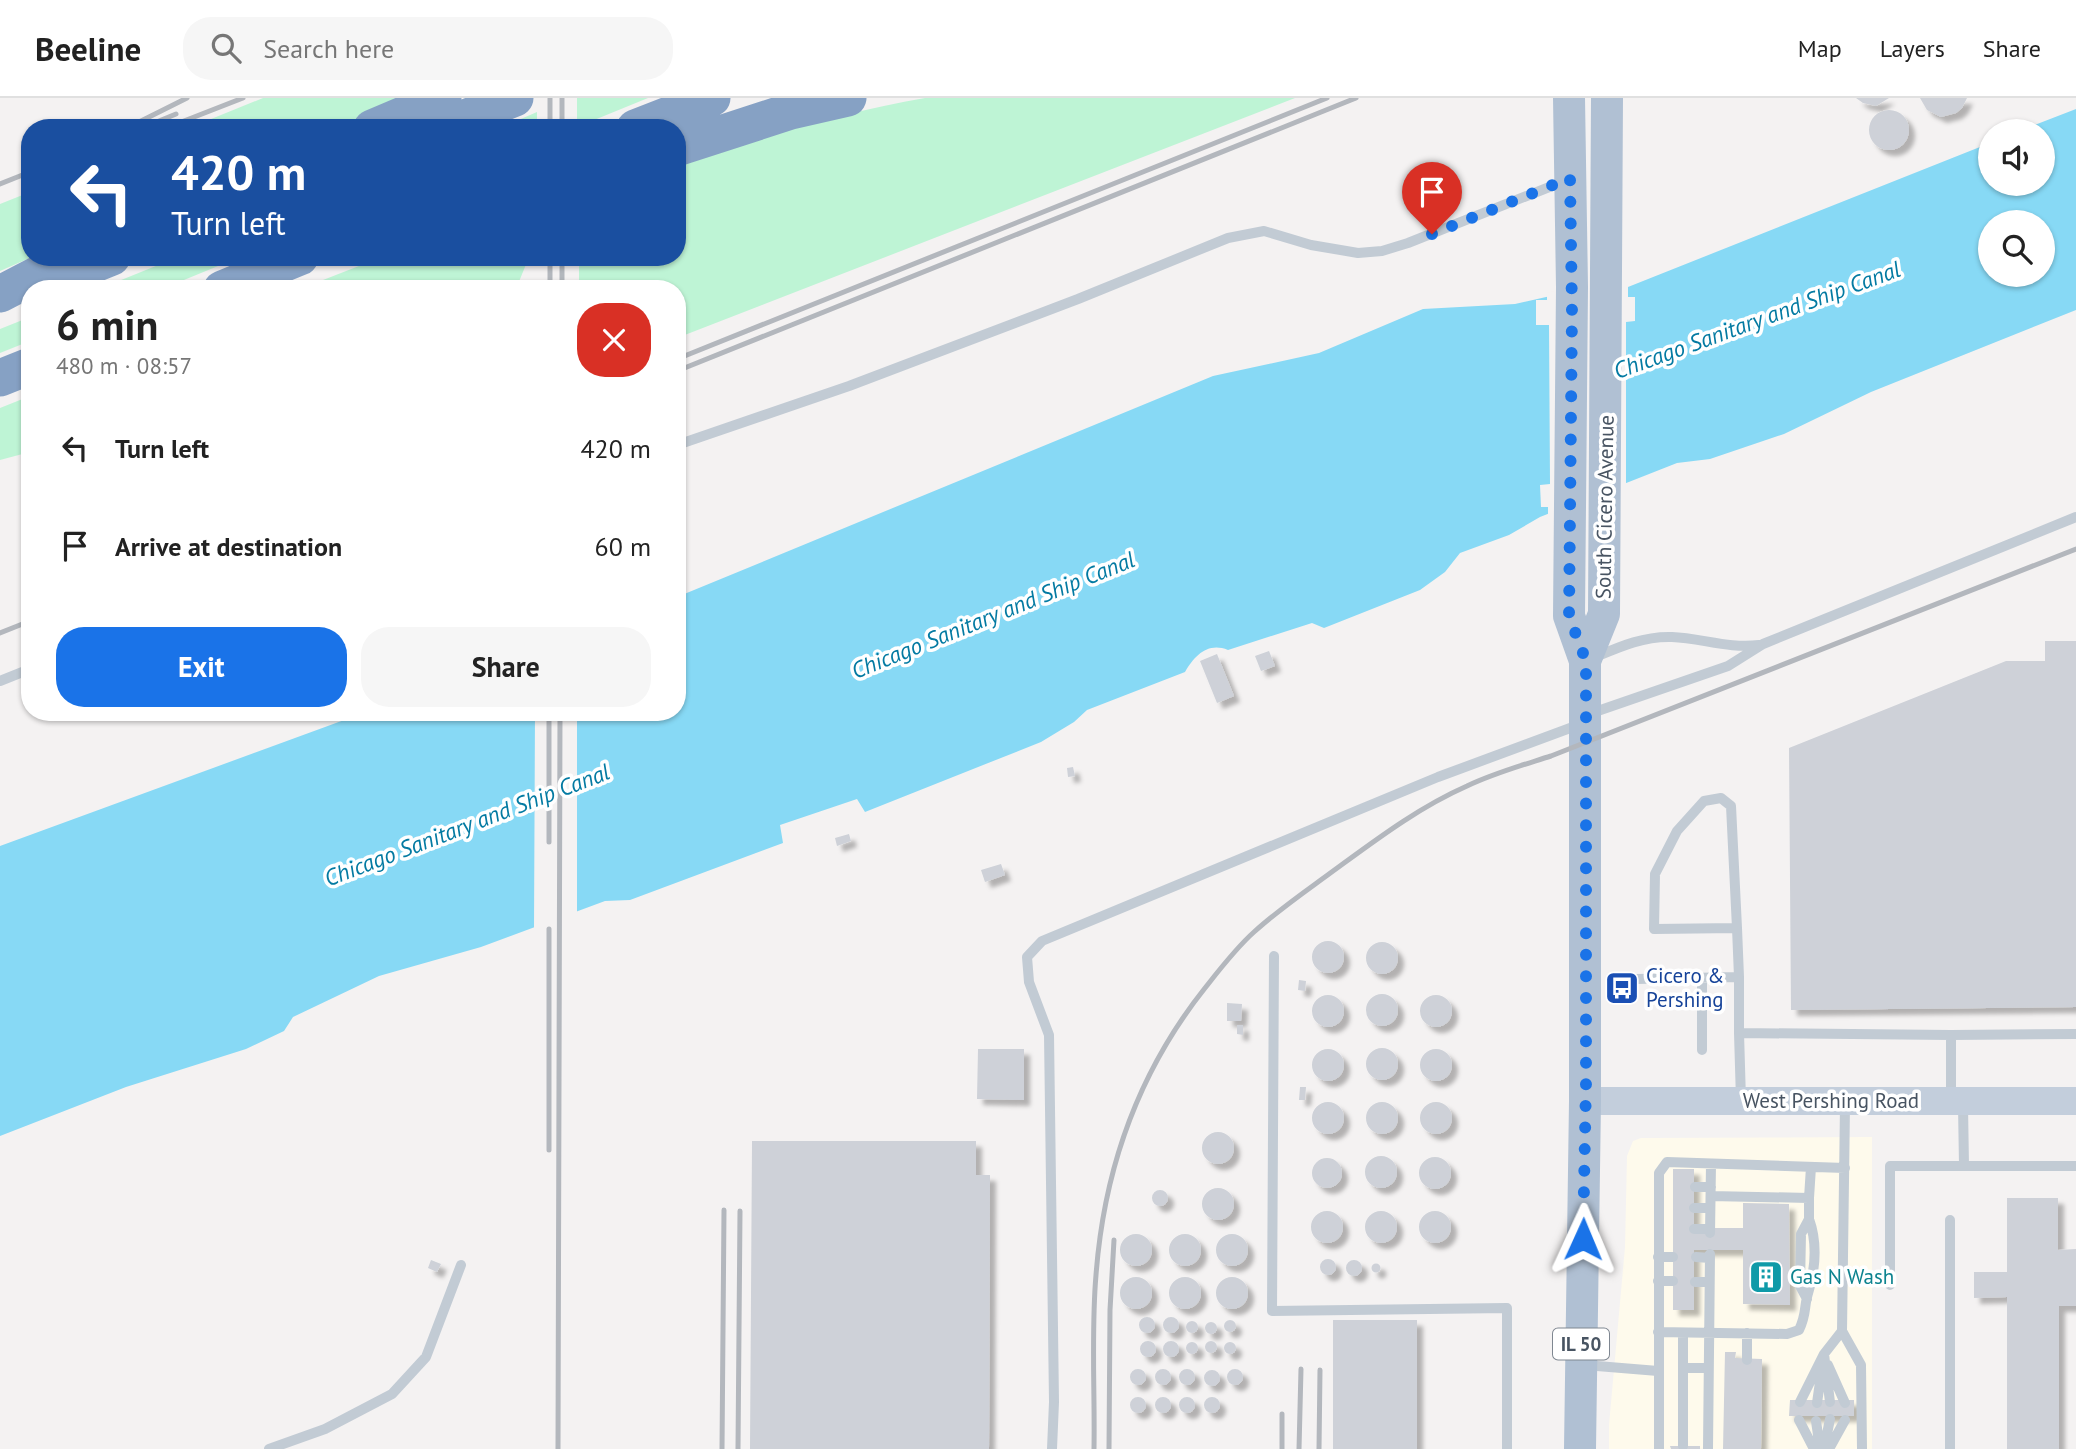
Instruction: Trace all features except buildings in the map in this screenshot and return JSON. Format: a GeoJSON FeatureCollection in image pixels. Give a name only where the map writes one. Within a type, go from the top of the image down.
{"type":"FeatureCollection","features":[{"type":"Feature","properties":{"kind":"highway"},"geometry":{"type":"LineString","coordinates":[[393,119],[443,98]]}},
{"type":"Feature","properties":{"kind":"highway"},"geometry":{"type":"LineString","coordinates":[[658,119],[712,98]]}},
{"type":"Feature","properties":{"kind":"highway"},"geometry":{"type":"LineString","coordinates":[[686,145],[791,111],[848,98]]}},
{"type":"Feature","properties":{"kind":"highway"},"geometry":{"type":"LineString","coordinates":[[462,119],[502,103]]}},
{"type":"Feature","properties":{"kind":"highway"},"geometry":{"type":"LineString","coordinates":[[27,280],[54,266]]}},
{"type":"Feature","properties":{"kind":"highway"},"geometry":{"type":"LineString","coordinates":[[54,280],[89,266]]}},
{"type":"Feature","properties":{"kind":"highway"},"geometry":{"type":"LineString","coordinates":[[244,280],[278,266]]}},
{"type":"Feature","properties":{"kind":"highway"},"geometry":{"type":"LineString","coordinates":[[0,294],[21,283]]}},
{"type":"Feature","properties":{"kind":"highway"},"geometry":{"type":"LineString","coordinates":[[0,302],[21,293]]}},
{"type":"Feature","properties":{"kind":"highway"},"geometry":{"type":"LineString","coordinates":[[0,378],[21,370]]}},
{"type":"Feature","properties":{"kind":"main road","name":"South Cicero Avenue"},"geometry":{"type":"LineString","coordinates":[[1569,98],[1572,287],[1569,616],[1586,661]]}},
{"type":"Feature","properties":{"kind":"main road","name":"South Cicero Avenue"},"geometry":{"type":"LineString","coordinates":[[1580,1449],[1585,1101],[1586,661],[1604,614],[1607,98]]}},
{"type":"Feature","properties":{"kind":"main road","name":"West Pershing Road"},"geometry":{"type":"LineString","coordinates":[[1585,1101],[2076,1101]]}},
{"type":"Feature","properties":{"kind":"lane"},"geometry":{"type":"LineString","coordinates":[[686,442],[849,386],[1078,299],[1228,238],[1264,231],[1334,250],[1358,253],[1382,251],[1570,178]]}},
{"type":"Feature","properties":{"kind":"lane"},"geometry":{"type":"LineString","coordinates":[[1052,1449],[1054,1402],[1049,1035],[1029,982],[1027,957],[1042,941],[1438,777],[1728,666],[1763,644],[2076,517]]}},
{"type":"Feature","properties":{"kind":"lane"},"geometry":{"type":"LineString","coordinates":[[1586,661],[1632,642],[1650,638],[1674,637],[1742,647],[1763,644]]}},
{"type":"Feature","properties":{"kind":"lane"},"geometry":{"type":"LineString","coordinates":[[0,681],[21,673]]}},
{"type":"Feature","properties":{"kind":"lane"},"geometry":{"type":"LineString","coordinates":[[1737,928],[1654,929],[1655,874],[1677,831],[1704,801],[1721,798],[1731,806],[1737,928],[1739,977],[1741,1101]]}},
{"type":"Feature","properties":{"kind":"lane"},"geometry":{"type":"LineString","coordinates":[[1274,956],[1272,1311],[1507,1308],[1507,1449]]}},
{"type":"Feature","properties":{"kind":"lane"},"geometry":{"type":"LineString","coordinates":[[1636,979],[1739,977]]}},
{"type":"Feature","properties":{"kind":"lane"},"geometry":{"type":"LineString","coordinates":[[1702,978],[1702,1050]]}},
{"type":"Feature","properties":{"kind":"lane"},"geometry":{"type":"LineString","coordinates":[[1739,1033],[2076,1034]]}},
{"type":"Feature","properties":{"kind":"lane"},"geometry":{"type":"LineString","coordinates":[[1951,1035],[1964,1166]]}},
{"type":"Feature","properties":{"kind":"lane"},"geometry":{"type":"LineString","coordinates":[[1845,1101],[1842,1331],[1861,1365],[1862,1449]]}},
{"type":"Feature","properties":{"kind":"lane"},"geometry":{"type":"LineString","coordinates":[[1659,1449],[1659,1173],[1667,1162],[1845,1168]]}},
{"type":"Feature","properties":{"kind":"lane"},"geometry":{"type":"LineString","coordinates":[[1694,1229],[1710,1231],[1711,1164]]}},
{"type":"Feature","properties":{"kind":"lane"},"geometry":{"type":"LineString","coordinates":[[1890,1284],[1890,1166],[2076,1166]]}},
{"type":"Feature","properties":{"kind":"lane"},"geometry":{"type":"LineString","coordinates":[[1658,1332],[1787,1334],[1799,1330],[1806,1317],[1807,1299],[1812,1285],[1814,1235],[1809,1219],[1811,1167]]}},
{"type":"Feature","properties":{"kind":"lane"},"geometry":{"type":"LineString","coordinates":[[1659,1187],[1672,1187]]}},
{"type":"Feature","properties":{"kind":"lane"},"geometry":{"type":"LineString","coordinates":[[1695,1187],[1711,1191],[1809,1198]]}},
{"type":"Feature","properties":{"kind":"lane"},"geometry":{"type":"LineString","coordinates":[[1659,1208],[1672,1208]]}},
{"type":"Feature","properties":{"kind":"lane"},"geometry":{"type":"LineString","coordinates":[[1694,1208],[1710,1208]]}},
{"type":"Feature","properties":{"kind":"lane"},"geometry":{"type":"LineString","coordinates":[[1950,1220],[1950,1449]]}},
{"type":"Feature","properties":{"kind":"lane"},"geometry":{"type":"LineString","coordinates":[[1658,1229],[1672,1228]]}},
{"type":"Feature","properties":{"kind":"lane"},"geometry":{"type":"LineString","coordinates":[[1696,1257],[1710,1256],[1708,1449]]}},
{"type":"Feature","properties":{"kind":"lane"},"geometry":{"type":"LineString","coordinates":[[1658,1257],[1672,1257]]}},
{"type":"Feature","properties":{"kind":"lane"},"geometry":{"type":"LineString","coordinates":[[269,1449],[325,1429],[392,1394],[426,1357],[461,1265]]}},
{"type":"Feature","properties":{"kind":"lane"},"geometry":{"type":"LineString","coordinates":[[1658,1281],[1672,1281]]}},
{"type":"Feature","properties":{"kind":"lane"},"geometry":{"type":"LineString","coordinates":[[1695,1282],[1709,1282]]}},
{"type":"Feature","properties":{"kind":"lane"},"geometry":{"type":"LineString","coordinates":[[1800,1402],[1824,1354],[1842,1331]]}},
{"type":"Feature","properties":{"kind":"lane"},"geometry":{"type":"LineString","coordinates":[[1683,1333],[1683,1446]]}},
{"type":"Feature","properties":{"kind":"lane"},"geometry":{"type":"LineString","coordinates":[[1747,1334],[1747,1360]]}},
{"type":"Feature","properties":{"kind":"lane"},"geometry":{"type":"LineString","coordinates":[[1824,1354],[1830,1402]]}},
{"type":"Feature","properties":{"kind":"lane"},"geometry":{"type":"LineString","coordinates":[[1824,1354],[1845,1402]]}},
{"type":"Feature","properties":{"kind":"lane"},"geometry":{"type":"LineString","coordinates":[[1817,1403],[1824,1354]]}},
{"type":"Feature","properties":{"kind":"lane"},"geometry":{"type":"LineString","coordinates":[[1581,1364],[1658,1371]]}},
{"type":"Feature","properties":{"kind":"lane"},"geometry":{"type":"LineString","coordinates":[[1683,1368],[1708,1368]]}},
{"type":"Feature","properties":{"kind":"lane"},"geometry":{"type":"LineString","coordinates":[[1824,1449],[1830,1419]]}},
{"type":"Feature","properties":{"kind":"lane"},"geometry":{"type":"LineString","coordinates":[[1800,1420],[1814,1449]]}},
{"type":"Feature","properties":{"kind":"lane"},"geometry":{"type":"LineString","coordinates":[[1824,1449],[1845,1420]]}},
{"type":"Feature","properties":{"kind":"lane"},"geometry":{"type":"LineString","coordinates":[[1816,1421],[1824,1449]]}},
{"type":"Feature","properties":{"kind":"shaded area"},"geometry":{"type":"Polygon","coordinates":[[[1872,1137],[1872,1449],[1609,1449],[1625,1247],[1627,1156],[1633,1141],[1641,1138],[1872,1137]]]}},
{"type":"Feature","properties":{"kind":"green space"},"geometry":{"type":"Polygon","coordinates":[[[263,98],[408,98],[359,119],[211,119],[263,98]]]}},
{"type":"Feature","properties":{"kind":"green space"},"geometry":{"type":"Polygon","coordinates":[[[577,98],[648,98],[597,119],[577,119],[577,98]]]}},
{"type":"Feature","properties":{"kind":"green space"},"geometry":{"type":"Polygon","coordinates":[[[925,98],[1295,98],[686,335],[686,280],[579,280],[579,266],[686,266],[686,158],[862,111],[925,98]]]}},
{"type":"Feature","properties":{"kind":"green space"},"geometry":{"type":"Polygon","coordinates":[[[537,112],[537,119],[521,119],[537,112]]]}},
{"type":"Feature","properties":{"kind":"green space"},"geometry":{"type":"Polygon","coordinates":[[[21,196],[21,262],[0,271],[0,204],[21,196]]]}},
{"type":"Feature","properties":{"kind":"green space"},"geometry":{"type":"Polygon","coordinates":[[[156,266],[218,266],[184,280],[121,280],[156,266]]]}},
{"type":"Feature","properties":{"kind":"green space"},"geometry":{"type":"Polygon","coordinates":[[[359,266],[525,266],[520,280],[323,280],[359,266]]]}},
{"type":"Feature","properties":{"kind":"green space"},"geometry":{"type":"Polygon","coordinates":[[[21,321],[21,345],[0,353],[0,329],[21,321]]]}},
{"type":"Feature","properties":{"kind":"green space"},"geometry":{"type":"Polygon","coordinates":[[[21,400],[21,454],[0,460],[0,408],[21,400]]]}},
{"type":"Feature","properties":{"kind":"water","name":"Chicago Sanitary and Ship Canal"},"geometry":{"type":"Polygon","coordinates":[[[2076,109],[2076,310],[1871,392],[1784,434],[1710,459],[1677,463],[1540,517],[1509,535],[1460,553],[1445,572],[1420,590],[1324,628],[1312,623],[1228,650],[1208,649],[1193,660],[1185,672],[1087,710],[1074,722],[1041,742],[865,812],[857,799],[780,825],[783,843],[630,900],[605,901],[481,947],[379,976],[293,1017],[284,1031],[246,1049],[126,1087],[0,1136],[0,846],[341,721],[686,721],[686,593],[1213,376],[1319,353],[1423,309],[1515,304],[1555,295],[1628,287],[1978,148],[1978,196],[2055,196],[2055,119],[2050,119],[2076,109]],[[554,797],[538,808],[540,826],[556,835],[572,827],[575,809],[560,797],[554,797]]]}},
{"type":"Feature","properties":{"kind":"pier"},"geometry":{"type":"Polygon","coordinates":[[[1628,287],[1628,297],[1635,297],[1635,321],[1626,322],[1626,487],[1548,517],[1548,507],[1541,507],[1540,485],[1550,484],[1549,325],[1536,325],[1536,300],[1547,300],[1547,293],[1554,291],[1628,287]]]}},
{"type":"Feature","properties":{"kind":"pier"},"geometry":{"type":"Polygon","coordinates":[[[535,721],[577,721],[577,915],[534,931],[535,721]],[[559,800],[549,802],[540,815],[543,824],[556,832],[565,829],[572,816],[569,806],[559,800]]]}},
{"type":"Feature","properties":{"kind":"railway"},"geometry":{"type":"LineString","coordinates":[[145,119],[187,98]]}},
{"type":"Feature","properties":{"kind":"railway"},"geometry":{"type":"LineString","coordinates":[[189,119],[243,98]]}},
{"type":"Feature","properties":{"kind":"railway"},"geometry":{"type":"LineString","coordinates":[[550,98],[550,119]]}},
{"type":"Feature","properties":{"kind":"railway"},"geometry":{"type":"LineString","coordinates":[[562,98],[562,119]]}},
{"type":"Feature","properties":{"kind":"railway"},"geometry":{"type":"LineString","coordinates":[[686,355],[1327,98]]}},
{"type":"Feature","properties":{"kind":"railway"},"geometry":{"type":"LineString","coordinates":[[686,367],[1356,98]]}},
{"type":"Feature","properties":{"kind":"railway"},"geometry":{"type":"LineString","coordinates":[[164,119],[176,114]]}},
{"type":"Feature","properties":{"kind":"railway"},"geometry":{"type":"LineString","coordinates":[[0,184],[21,176]]}},
{"type":"Feature","properties":{"kind":"railway"},"geometry":{"type":"LineString","coordinates":[[550,266],[550,280]]}},
{"type":"Feature","properties":{"kind":"railway"},"geometry":{"type":"LineString","coordinates":[[562,266],[562,280]]}},
{"type":"Feature","properties":{"kind":"railway"},"geometry":{"type":"LineString","coordinates":[[1094,1449],[1093,1340],[1096,1275],[1107,1197],[1117,1159],[1129,1123],[1161,1053],[1205,988],[1254,932],[1290,902],[1396,826],[1467,786],[1551,756],[2076,549]]}},
{"type":"Feature","properties":{"kind":"railway"},"geometry":{"type":"LineString","coordinates":[[0,633],[21,625]]}},
{"type":"Feature","properties":{"kind":"railway"},"geometry":{"type":"LineString","coordinates":[[549,721],[549,842]]}},
{"type":"Feature","properties":{"kind":"railway"},"geometry":{"type":"LineString","coordinates":[[558,1449],[560,721]]}},
{"type":"Feature","properties":{"kind":"railway"},"geometry":{"type":"LineString","coordinates":[[549,929],[549,1150]]}},
{"type":"Feature","properties":{"kind":"railway"},"geometry":{"type":"LineString","coordinates":[[722,1449],[724,1210]]}},
{"type":"Feature","properties":{"kind":"railway"},"geometry":{"type":"LineString","coordinates":[[738,1449],[740,1211]]}},
{"type":"Feature","properties":{"kind":"railway"},"geometry":{"type":"LineString","coordinates":[[1109,1449],[1110,1310],[1114,1240]]}},
{"type":"Feature","properties":{"kind":"railway"},"geometry":{"type":"LineString","coordinates":[[1299,1449],[1301,1369]]}},
{"type":"Feature","properties":{"kind":"railway"},"geometry":{"type":"LineString","coordinates":[[1319,1449],[1320,1370]]}},
{"type":"Feature","properties":{"kind":"railway"},"geometry":{"type":"LineString","coordinates":[[1282,1414],[1282,1449]]}},
{"type":"Feature","properties":{"kind":"place","name":"Cicero & Pershing"},"geometry":{"type":"Point","coordinates":[1622,988]}},
{"type":"Feature","properties":{"kind":"place","name":"Gas N Wash"},"geometry":{"type":"Point","coordinates":[1766,1277]}},
{"type":"Feature","properties":{"kind":"route"},"geometry":{"type":"LineString","coordinates":[[1432,234],[1570,178],[1572,516],[1569,616],[1586,661],[1586,1083],[1583,1239]]}}]}
